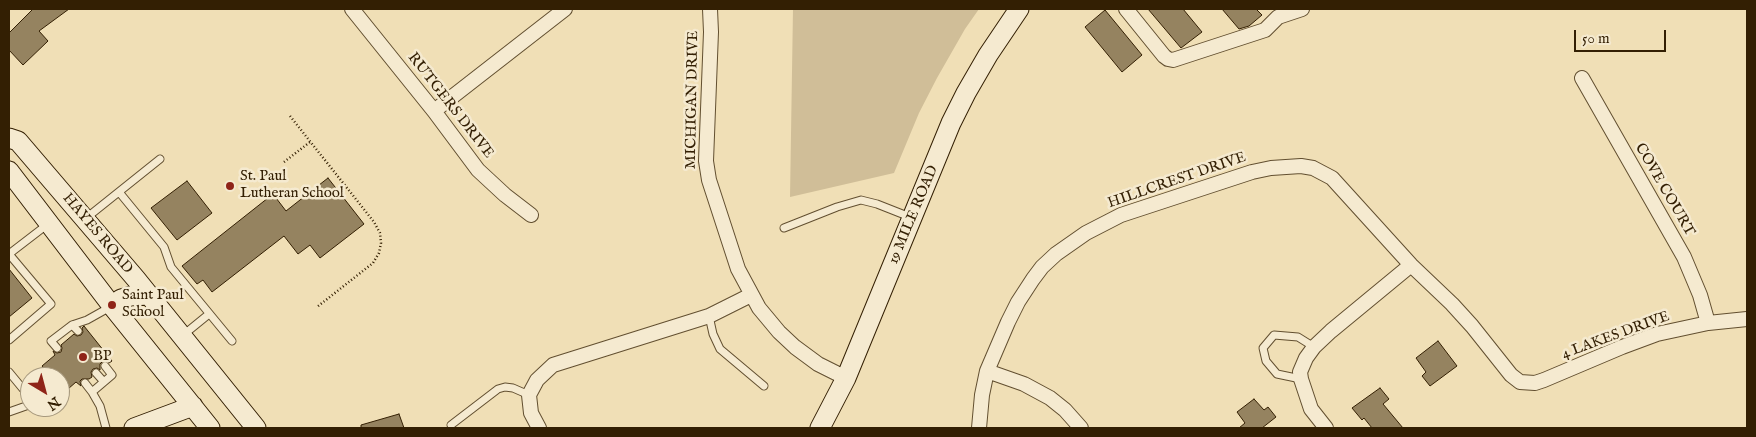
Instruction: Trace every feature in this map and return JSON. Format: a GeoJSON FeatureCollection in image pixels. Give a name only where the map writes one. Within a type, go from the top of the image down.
{"type":"FeatureCollection","features":[{"type":"Feature","properties":{"kind":"street","name":"RUTGERS DRIVE"},"geometry":{"type":"LineString","coordinates":[[352,9],[434,111],[478,170],[504,195],[531,215]]}},
{"type":"Feature","properties":{"kind":"street"},"geometry":{"type":"LineString","coordinates":[[434,111],[565,9]]}},
{"type":"Feature","properties":{"kind":"street","name":"MICHIGAN DRIVE"},"geometry":{"type":"LineString","coordinates":[[710,9],[711,32],[706,161],[709,180],[738,269],[759,308],[787,341],[818,364],[846,378]]}},
{"type":"Feature","properties":{"kind":"street","name":"19 MILE ROAD"},"geometry":{"type":"LineString","coordinates":[[820,428],[846,378],[966,93],[988,55],[1019,9]]}},
{"type":"Feature","properties":{"kind":"street"},"geometry":{"type":"LineString","coordinates":[[1126,9],[1164,56],[1173,60],[1265,30],[1278,17],[1293,10]]}},
{"type":"Feature","properties":{"kind":"street","name":"COVE COURT"},"geometry":{"type":"LineString","coordinates":[[1582,78],[1684,258],[1700,295],[1708,323]]}},
{"type":"Feature","properties":{"kind":"street","name":"HAYES ROAD"},"geometry":{"type":"LineString","coordinates":[[9,138],[18,141],[85,219],[256,428]]}},
{"type":"Feature","properties":{"kind":"street","name":"HILLCREST DRIVE"},"geometry":{"type":"LineString","coordinates":[[979,428],[982,395],[987,371],[1011,316],[1032,279],[1042,266],[1070,244],[1120,215],[1252,172],[1271,168],[1301,166],[1319,171],[1332,178],[1411,265],[1472,326],[1511,375],[1520,382],[1526,383]]}},
{"type":"Feature","properties":{"kind":"street","name":"HAYES ROAD"},"geometry":{"type":"LineString","coordinates":[[9,171],[112,306],[210,428]]}},
{"type":"Feature","properties":{"kind":"street"},"geometry":{"type":"LineString","coordinates":[[1326,428],[1311,409],[1301,379],[1300,372],[1306,358],[1314,347],[1411,265]]}},
{"type":"Feature","properties":{"kind":"street"},"geometry":{"type":"LineString","coordinates":[[112,306],[121,299],[131,296],[148,295]]}},
{"type":"Feature","properties":{"kind":"street"},"geometry":{"type":"LineString","coordinates":[[539,428],[531,413],[529,394],[537,380],[553,365],[709,316],[751,295]]}},
{"type":"Feature","properties":{"kind":"street","name":"4 LAKES DRIVE"},"geometry":{"type":"LineString","coordinates":[[1526,383],[1544,380],[1657,334],[1708,323],[1747,319]]}},
{"type":"Feature","properties":{"kind":"street"},"geometry":{"type":"LineString","coordinates":[[987,371],[1024,384],[1050,398],[1065,410],[1081,428]]}},
{"type":"Feature","properties":{"kind":"street"},"geometry":{"type":"LineString","coordinates":[[137,428],[193,406]]}},
{"type":"Feature","properties":{"kind":"lane"},"geometry":{"type":"LineString","coordinates":[[85,219],[160,159]]}},
{"type":"Feature","properties":{"kind":"lane"},"geometry":{"type":"LineString","coordinates":[[120,192],[164,247],[171,267],[232,341]]}},
{"type":"Feature","properties":{"kind":"lane"},"geometry":{"type":"LineString","coordinates":[[784,228],[837,207],[861,200],[877,204],[912,218]]}},
{"type":"Feature","properties":{"kind":"lane"},"geometry":{"type":"LineString","coordinates":[[9,340],[51,304],[9,254],[49,224]]}},
{"type":"Feature","properties":{"kind":"lane"},"geometry":{"type":"LineString","coordinates":[[57,348],[51,341],[64,331],[72,325],[93,317],[112,306]]}},
{"type":"Feature","properties":{"kind":"lane"},"geometry":{"type":"LineString","coordinates":[[182,336],[209,314]]}},
{"type":"Feature","properties":{"kind":"lane"},"geometry":{"type":"LineString","coordinates":[[709,316],[713,334],[720,349],[764,386]]}},
{"type":"Feature","properties":{"kind":"lane"},"geometry":{"type":"LineString","coordinates":[[72,325],[78,332]]}},
{"type":"Feature","properties":{"kind":"lane"},"geometry":{"type":"LineString","coordinates":[[64,331],[69,338]]}},
{"type":"Feature","properties":{"kind":"lane"},"geometry":{"type":"LineString","coordinates":[[1301,379],[1277,374],[1266,361],[1263,348],[1274,335],[1298,337],[1314,347]]}},
{"type":"Feature","properties":{"kind":"lane"},"geometry":{"type":"LineString","coordinates":[[92,392],[112,375],[105,366]]}},
{"type":"Feature","properties":{"kind":"lane"},"geometry":{"type":"LineString","coordinates":[[9,372],[30,400],[26,406],[9,412]]}},
{"type":"Feature","properties":{"kind":"lane"},"geometry":{"type":"LineString","coordinates":[[96,373],[104,382]]}},
{"type":"Feature","properties":{"kind":"lane"},"geometry":{"type":"LineString","coordinates":[[85,383],[100,406],[106,428]]}},
{"type":"Feature","properties":{"kind":"lane"},"geometry":{"type":"LineString","coordinates":[[451,426],[498,389],[505,387],[514,388],[529,394]]}},
{"type":"Feature","properties":{"kind":"path"},"geometry":{"type":"LineString","coordinates":[[290,116],[374,222],[380,233],[379,253],[373,263],[317,307]]}},
{"type":"Feature","properties":{"kind":"path"},"geometry":{"type":"LineString","coordinates":[[284,162],[310,142]]}},
{"type":"Feature","properties":{"kind":"shaded area"},"geometry":{"type":"Polygon","coordinates":[[[793,9],[979,9],[965,29],[937,78],[919,113],[894,173],[790,197],[793,9]]]}},
{"type":"Feature","properties":{"kind":"building"},"geometry":{"type":"Polygon","coordinates":[[[33,9],[69,9],[39,31],[48,41],[23,65],[9,50],[9,33],[33,9]]]}},
{"type":"Feature","properties":{"kind":"building"},"geometry":{"type":"Polygon","coordinates":[[[1148,9],[1183,9],[1202,32],[1181,48],[1148,9]]]}},
{"type":"Feature","properties":{"kind":"building"},"geometry":{"type":"Polygon","coordinates":[[[1222,9],[1256,9],[1262,15],[1249,26],[1239,29],[1222,9]]]}},
{"type":"Feature","properties":{"kind":"building"},"geometry":{"type":"Polygon","coordinates":[[[1105,10],[1142,55],[1122,72],[1085,27],[1105,10]]]}},
{"type":"Feature","properties":{"kind":"building","name":"St. Paul Lutheran School"},"geometry":{"type":"Polygon","coordinates":[[[328,178],[364,224],[320,258],[310,245],[298,254],[284,236],[212,292],[203,280],[197,284],[182,266],[273,194],[286,211],[328,178]]]}},
{"type":"Feature","properties":{"kind":"building"},"geometry":{"type":"Polygon","coordinates":[[[187,181],[212,213],[177,240],[151,208],[187,181]]]}},
{"type":"Feature","properties":{"kind":"building"},"geometry":{"type":"Polygon","coordinates":[[[9,269],[32,298],[9,317],[9,269]]]}},
{"type":"Feature","properties":{"kind":"building"},"geometry":{"type":"Polygon","coordinates":[[[84,326],[112,361],[109,363],[107,361],[102,362],[100,370],[97,368],[93,369],[91,372],[92,377],[82,379],[80,381],[81,386],[76,382],[70,387],[70,367],[42,366],[55,355],[53,351],[61,352],[61,345],[74,334],[77,336],[81,335],[83,332],[82,328],[84,326]]]}},
{"type":"Feature","properties":{"kind":"building"},"geometry":{"type":"Polygon","coordinates":[[[1438,341],[1457,366],[1430,386],[1422,376],[1426,372],[1416,358],[1438,341]]]}},
{"type":"Feature","properties":{"kind":"building"},"geometry":{"type":"Polygon","coordinates":[[[1380,388],[1389,399],[1383,404],[1403,428],[1372,428],[1352,408],[1380,388]]]}},
{"type":"Feature","properties":{"kind":"building"},"geometry":{"type":"Polygon","coordinates":[[[1254,399],[1264,410],[1268,407],[1276,417],[1262,428],[1239,428],[1245,423],[1237,412],[1254,399]]]}},
{"type":"Feature","properties":{"kind":"building"},"geometry":{"type":"Polygon","coordinates":[[[399,414],[404,428],[361,428],[361,425],[399,414]]]}},
{"type":"Feature","properties":{"kind":"place","name":"St. Paul Lutheran School"},"geometry":{"type":"Point","coordinates":[230,186]}},
{"type":"Feature","properties":{"kind":"place","name":"Saint Paul School"},"geometry":{"type":"Point","coordinates":[112,305]}},
{"type":"Feature","properties":{"kind":"place","name":"BP"},"geometry":{"type":"Point","coordinates":[83,357]}}]}
